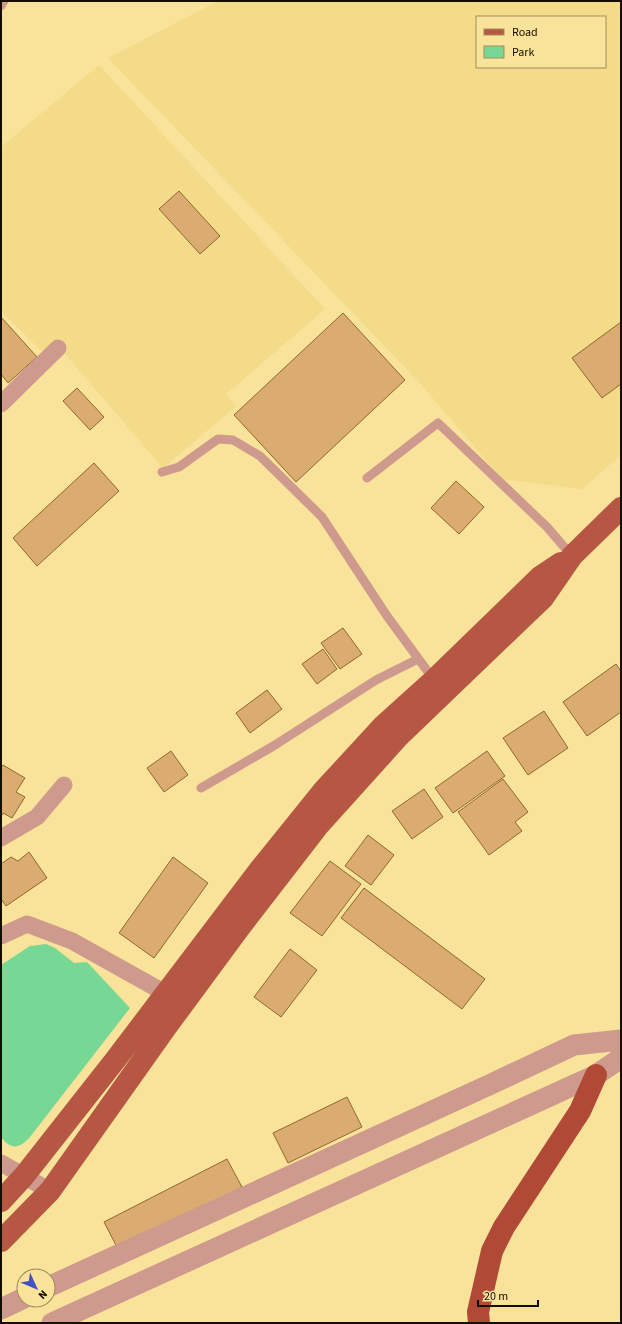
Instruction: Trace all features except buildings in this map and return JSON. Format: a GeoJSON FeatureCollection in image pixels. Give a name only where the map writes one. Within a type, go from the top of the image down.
{"type":"FeatureCollection","features":[{"type":"Feature","properties":{"kind":"highway"},"geometry":{"type":"LineString","coordinates":[[479,1323],[478,1312],[492,1250],[504,1227],[580,1111],[596,1075]]}},
{"type":"Feature","properties":{"kind":"main road"},"geometry":{"type":"LineString","coordinates":[[1,1201],[24,1176],[261,868],[324,790],[383,726],[434,680],[540,577],[572,556],[618,514]]}},
{"type":"Feature","properties":{"kind":"main road"},"geometry":{"type":"LineString","coordinates":[[1,1241],[50,1191],[167,1026],[240,927],[318,826],[399,736],[543,598],[572,556]]}},
{"type":"Feature","properties":{"kind":"street"},"geometry":{"type":"LineString","coordinates":[[1,404],[58,348]]}},
{"type":"Feature","properties":{"kind":"street"},"geometry":{"type":"LineString","coordinates":[[1,838],[36,817],[64,785]]}},
{"type":"Feature","properties":{"kind":"street"},"geometry":{"type":"LineString","coordinates":[[1,936],[27,924],[72,942],[165,993]]}},
{"type":"Feature","properties":{"kind":"street"},"geometry":{"type":"LineString","coordinates":[[56,1284],[574,1045],[621,1040]]}},
{"type":"Feature","properties":{"kind":"street"},"geometry":{"type":"LineString","coordinates":[[52,1323],[596,1075],[621,1058]]}},
{"type":"Feature","properties":{"kind":"street"},"geometry":{"type":"LineString","coordinates":[[1,1163],[50,1191]]}},
{"type":"Feature","properties":{"kind":"street"},"geometry":{"type":"LineString","coordinates":[[1,1309],[16,1302]]}},
{"type":"Feature","properties":{"kind":"lane"},"geometry":{"type":"LineString","coordinates":[[1,6],[4,1]]}},
{"type":"Feature","properties":{"kind":"lane"},"geometry":{"type":"LineString","coordinates":[[367,478],[438,422],[547,526],[572,556]]}},
{"type":"Feature","properties":{"kind":"lane"},"geometry":{"type":"LineString","coordinates":[[162,472],[178,467],[218,439],[234,440],[260,456],[322,517],[387,616],[434,680]]}},
{"type":"Feature","properties":{"kind":"lane"},"geometry":{"type":"LineString","coordinates":[[201,788],[275,745],[376,680],[418,659]]}},
{"type":"Feature","properties":{"kind":"shaded area"},"geometry":{"type":"Polygon","coordinates":[[[218,1],[621,1],[621,455],[582,489],[502,479],[418,381],[108,58],[218,1]]]}},
{"type":"Feature","properties":{"kind":"shaded area"},"geometry":{"type":"Polygon","coordinates":[[[99,65],[325,309],[226,394],[236,406],[163,468],[65,354],[54,363],[1,311],[1,147],[99,65]]]}},
{"type":"Feature","properties":{"kind":"green space"},"geometry":{"type":"Polygon","coordinates":[[[46,944],[55,948],[74,963],[87,962],[130,1008],[30,1137],[19,1146],[12,1146],[1,1137],[1,965],[30,946],[46,944]]]}}]}
